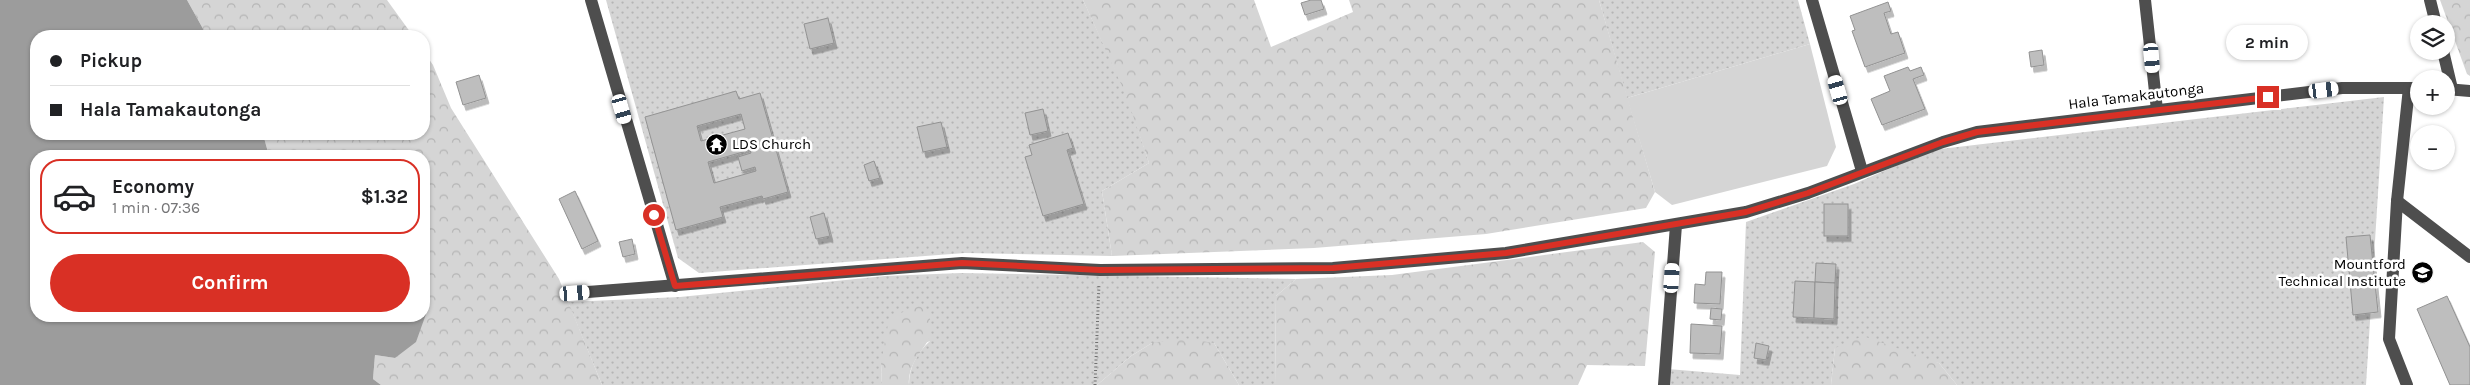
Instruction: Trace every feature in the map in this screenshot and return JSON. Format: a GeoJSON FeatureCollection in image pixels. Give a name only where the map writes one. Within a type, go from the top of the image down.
{"type":"FeatureCollection","features":[{"type":"Feature","properties":{"kind":"street"},"geometry":{"type":"LineString","coordinates":[[592,0],[675,286]]}},
{"type":"Feature","properties":{"kind":"street"},"geometry":{"type":"LineString","coordinates":[[1812,0],[1862,172]]}},
{"type":"Feature","properties":{"kind":"street"},"geometry":{"type":"LineString","coordinates":[[2146,0],[2157,110]]}},
{"type":"Feature","properties":{"kind":"street"},"geometry":{"type":"LineString","coordinates":[[2430,0],[2434,15]]}},
{"type":"Feature","properties":{"kind":"street","name":"Hala Tamakautonga"},"geometry":{"type":"LineString","coordinates":[[575,293],[962,263],[1100,270],[1333,268],[1506,253],[1746,212],[1808,193],[1943,142],[1977,132],[2342,88],[2410,88]]}},
{"type":"Feature","properties":{"kind":"street"},"geometry":{"type":"LineString","coordinates":[[2455,90],[2470,91]]}},
{"type":"Feature","properties":{"kind":"street"},"geometry":{"type":"LineString","coordinates":[[2407,385],[2389,339],[2397,201],[2410,115]]}},
{"type":"Feature","properties":{"kind":"street"},"geometry":{"type":"LineString","coordinates":[[2397,201],[2470,257]]}},
{"type":"Feature","properties":{"kind":"street"},"geometry":{"type":"LineString","coordinates":[[1664,385],[1676,225]]}},
{"type":"Feature","properties":{"kind":"path"},"geometry":{"type":"LineString","coordinates":[[1095,385],[1100,270]]}},
{"type":"Feature","properties":{"kind":"green space"},"geometry":{"type":"Polygon","coordinates":[[[187,0],[387,0],[409,30],[204,30],[187,0]]]}},
{"type":"Feature","properties":{"kind":"green space"},"geometry":{"type":"Polygon","coordinates":[[[606,0],[1083,0],[1127,95],[1149,163],[1102,191],[1112,256],[965,253],[699,273],[678,258],[606,0]]]}},
{"type":"Feature","properties":{"kind":"green space"},"geometry":{"type":"Polygon","coordinates":[[[1083,0],[1254,0],[1271,47],[1353,12],[1349,0],[1599,0],[1655,192],[1646,208],[1486,234],[1314,248],[1112,256],[1102,191],[1149,163],[1126,95],[1083,0]]]}},
{"type":"Feature","properties":{"kind":"green space"},"geometry":{"type":"Polygon","coordinates":[[[1599,0],[1798,0],[1810,44],[1627,98],[1599,0]]]}},
{"type":"Feature","properties":{"kind":"green space"},"geometry":{"type":"Polygon","coordinates":[[[2440,0],[2470,0],[2470,76],[2467,74],[2455,41],[2455,15],[2445,15],[2440,0]]]}},
{"type":"Feature","properties":{"kind":"green space"},"geometry":{"type":"Polygon","coordinates":[[[1810,44],[1836,147],[1827,166],[1672,205],[1655,192],[1627,98],[1810,44]]]}},
{"type":"Feature","properties":{"kind":"green space"},"geometry":{"type":"Polygon","coordinates":[[[430,61],[451,108],[559,279],[602,385],[381,385],[373,379],[375,355],[395,358],[420,322],[430,322],[430,150],[267,150],[265,140],[430,140],[430,61]]]}},
{"type":"Feature","properties":{"kind":"green space"},"geometry":{"type":"Polygon","coordinates":[[[2384,97],[2366,385],[1957,385],[1939,363],[1835,348],[1831,385],[1667,385],[1668,369],[1740,375],[1746,222],[1854,184],[1932,150],[2384,97]]]}},
{"type":"Feature","properties":{"kind":"green space"},"geometry":{"type":"Polygon","coordinates":[[[1643,242],[1655,252],[1645,366],[1587,365],[1578,385],[1275,385],[1276,296],[1296,279],[1392,275],[1643,242]]]}},
{"type":"Feature","properties":{"kind":"green space"},"geometry":{"type":"Polygon","coordinates":[[[961,273],[1296,279],[1276,296],[1275,385],[1239,385],[1214,343],[1152,343],[1131,356],[1097,385],[909,385],[910,372],[915,361],[921,350],[930,341],[881,363],[882,385],[602,385],[568,302],[680,297],[885,276],[961,273]]]}},
{"type":"Feature","properties":{"kind":"green space"},"geometry":{"type":"Polygon","coordinates":[[[915,306],[924,306],[930,319],[931,329],[929,338],[914,362],[910,373],[909,385],[882,385],[881,363],[889,319],[915,306]]]}},
{"type":"Feature","properties":{"kind":"green space"},"geometry":{"type":"Polygon","coordinates":[[[1863,336],[1939,363],[1957,385],[1831,385],[1835,348],[1863,336]]]}},
{"type":"Feature","properties":{"kind":"green space"},"geometry":{"type":"Polygon","coordinates":[[[1183,338],[1214,343],[1239,385],[1097,385],[1131,356],[1152,343],[1183,338]]]}},
{"type":"Feature","properties":{"kind":"shaded area"},"geometry":{"type":"Polygon","coordinates":[[[0,0],[187,0],[204,30],[30,30],[30,140],[265,140],[267,150],[30,150],[30,322],[423,322],[416,342],[395,358],[375,355],[373,379],[381,385],[0,385],[0,0]]]}},
{"type":"Feature","properties":{"kind":"building"},"geometry":{"type":"Polygon","coordinates":[[[1321,0],[1324,9],[1305,15],[1301,3],[1321,0]]]}},
{"type":"Feature","properties":{"kind":"building"},"geometry":{"type":"Polygon","coordinates":[[[1888,2],[1891,11],[1884,13],[1891,34],[1898,32],[1905,53],[1865,67],[1852,31],[1855,30],[1850,16],[1888,2]]]}},
{"type":"Feature","properties":{"kind":"building"},"geometry":{"type":"Polygon","coordinates":[[[828,18],[834,43],[810,49],[804,24],[828,18]]]}},
{"type":"Feature","properties":{"kind":"building"},"geometry":{"type":"Polygon","coordinates":[[[2042,50],[2044,65],[2031,67],[2029,52],[2042,50]]]}},
{"type":"Feature","properties":{"kind":"building"},"geometry":{"type":"Polygon","coordinates":[[[1908,67],[1910,71],[1921,67],[1924,75],[1913,79],[1925,109],[1882,125],[1871,99],[1890,91],[1884,76],[1908,67]]]}},
{"type":"Feature","properties":{"kind":"building"},"geometry":{"type":"Polygon","coordinates":[[[479,75],[486,98],[463,105],[456,82],[479,75]]]}},
{"type":"Feature","properties":{"kind":"building"},"geometry":{"type":"Polygon","coordinates":[[[736,91],[739,99],[760,93],[788,192],[763,199],[762,196],[720,207],[723,217],[676,230],[645,117],[736,91]],[[741,114],[697,126],[701,141],[745,129],[741,114]],[[750,150],[708,162],[714,183],[756,171],[755,167],[742,171],[738,157],[751,153],[750,150]]]}},
{"type":"Feature","properties":{"kind":"building"},"geometry":{"type":"Polygon","coordinates":[[[1043,109],[1048,131],[1030,135],[1025,113],[1043,109]]]}},
{"type":"Feature","properties":{"kind":"building"},"geometry":{"type":"Polygon","coordinates":[[[941,122],[947,147],[923,152],[917,127],[941,122]]]}},
{"type":"Feature","properties":{"kind":"building"},"geometry":{"type":"Polygon","coordinates":[[[1068,133],[1073,148],[1067,150],[1084,204],[1043,216],[1025,157],[1032,155],[1029,145],[1068,133]]]}},
{"type":"Feature","properties":{"kind":"building"},"geometry":{"type":"Polygon","coordinates":[[[874,161],[880,178],[869,181],[864,165],[874,161]]]}},
{"type":"Feature","properties":{"kind":"building"},"geometry":{"type":"Polygon","coordinates":[[[575,191],[598,241],[582,249],[559,199],[575,191]]]}},
{"type":"Feature","properties":{"kind":"building"},"geometry":{"type":"Polygon","coordinates":[[[1824,204],[1848,204],[1848,236],[1824,236],[1824,204]]]}},
{"type":"Feature","properties":{"kind":"building"},"geometry":{"type":"Polygon","coordinates":[[[824,213],[830,236],[816,239],[810,217],[824,213]]]}},
{"type":"Feature","properties":{"kind":"building"},"geometry":{"type":"Polygon","coordinates":[[[2370,235],[2378,312],[2353,315],[2346,237],[2370,235]]]}},
{"type":"Feature","properties":{"kind":"building"},"geometry":{"type":"Polygon","coordinates":[[[632,239],[635,254],[623,257],[619,242],[632,239]]]}},
{"type":"Feature","properties":{"kind":"building"},"geometry":{"type":"Polygon","coordinates":[[[1816,263],[1836,264],[1835,283],[1815,282],[1816,263]]]}},
{"type":"Feature","properties":{"kind":"building"},"geometry":{"type":"Polygon","coordinates":[[[1706,272],[1722,272],[1720,304],[1694,303],[1695,284],[1705,285],[1706,272]]]}},
{"type":"Feature","properties":{"kind":"building"},"geometry":{"type":"Polygon","coordinates":[[[1795,281],[1815,282],[1814,318],[1793,317],[1795,281]]]}},
{"type":"Feature","properties":{"kind":"building"},"geometry":{"type":"Polygon","coordinates":[[[1815,282],[1835,283],[1834,319],[1814,318],[1815,282]]]}},
{"type":"Feature","properties":{"kind":"building"},"geometry":{"type":"Polygon","coordinates":[[[2447,296],[2470,347],[2470,385],[2450,385],[2417,309],[2447,296]]]}},
{"type":"Feature","properties":{"kind":"building"},"geometry":{"type":"Polygon","coordinates":[[[1711,308],[1722,309],[1721,320],[1710,319],[1711,308]]]}},
{"type":"Feature","properties":{"kind":"building"},"geometry":{"type":"Polygon","coordinates":[[[1691,324],[1722,326],[1720,354],[1690,353],[1691,324]]]}},
{"type":"Feature","properties":{"kind":"building"},"geometry":{"type":"Polygon","coordinates":[[[1756,343],[1769,346],[1766,360],[1754,358],[1756,343]]]}},
{"type":"Feature","properties":{"kind":"place","name":"LDS Church"},"geometry":{"type":"Point","coordinates":[716,144]}},
{"type":"Feature","properties":{"kind":"place","name":"Mountford Technical Institute"},"geometry":{"type":"Point","coordinates":[2422,273]}},
{"type":"Feature","properties":{"kind":"route"},"geometry":{"type":"LineString","coordinates":[[654,215],[675,286],[962,263],[1100,270],[1333,268],[1506,253],[1676,225],[1746,212],[1808,193],[1943,142],[1977,132],[2268,97]]}}]}
